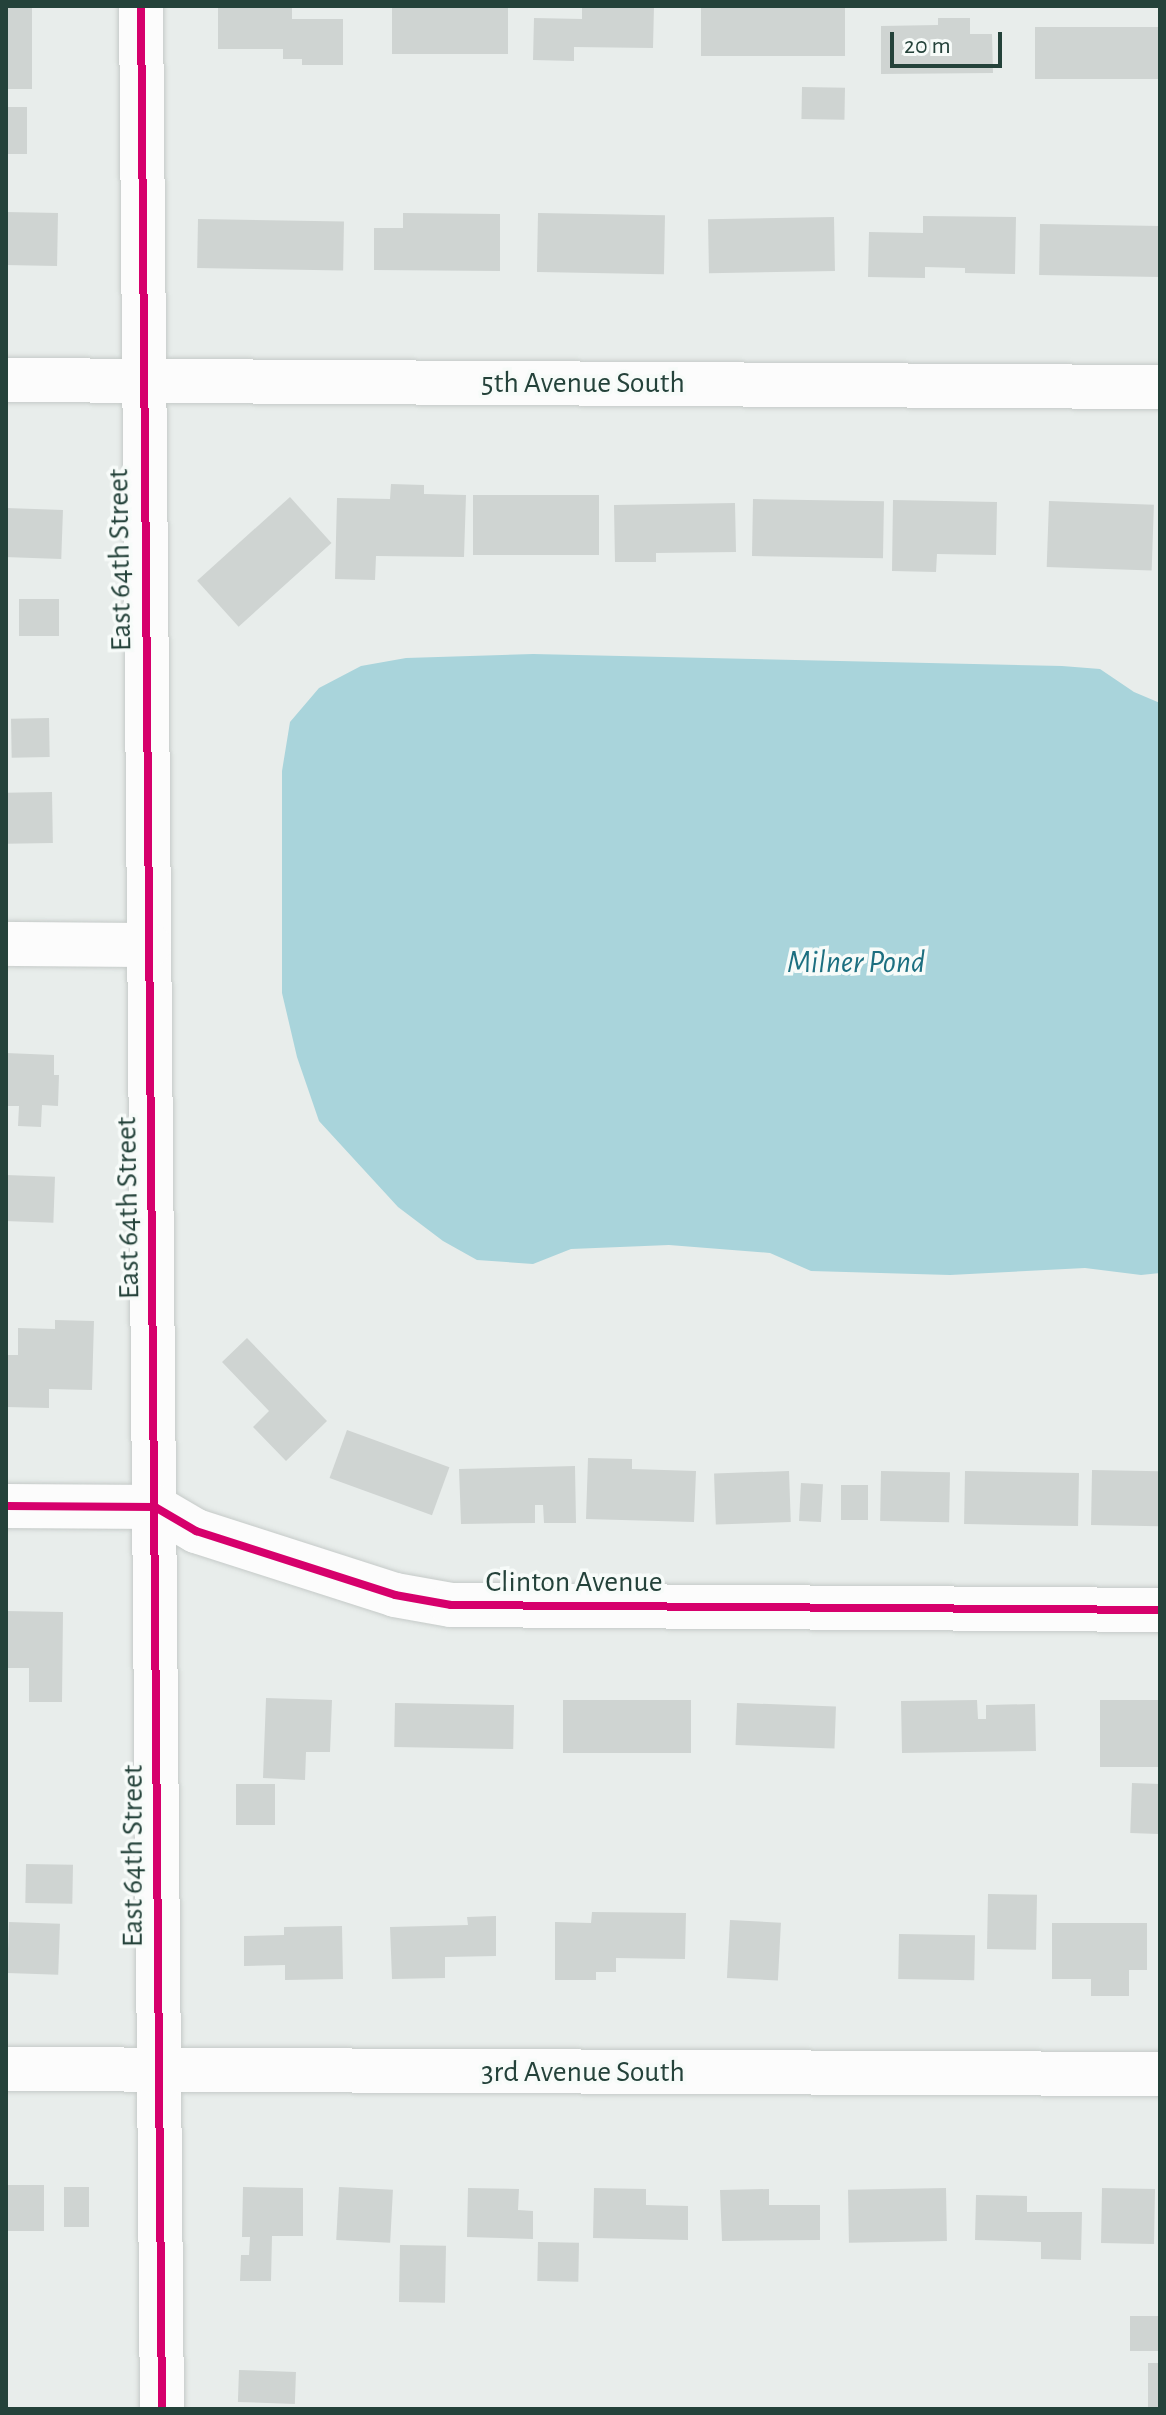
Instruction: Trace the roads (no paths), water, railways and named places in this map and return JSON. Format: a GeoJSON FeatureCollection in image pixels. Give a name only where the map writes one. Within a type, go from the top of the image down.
{"type":"FeatureCollection","features":[{"type":"Feature","properties":{"kind":"street","name":"East 64th Street"},"geometry":{"type":"LineString","coordinates":[[141,6],[162,2409]]}},
{"type":"Feature","properties":{"kind":"street","name":"5th Avenue South"},"geometry":{"type":"LineString","coordinates":[[6,380],[1160,387]]}},
{"type":"Feature","properties":{"kind":"street"},"geometry":{"type":"LineString","coordinates":[[6,944],[149,945]]}},
{"type":"Feature","properties":{"kind":"street","name":"Clinton Avenue"},"geometry":{"type":"LineString","coordinates":[[6,1506],[155,1507],[196,1531],[395,1595],[451,1605],[1160,1610]]}},
{"type":"Feature","properties":{"kind":"street","name":"3rd Avenue South"},"geometry":{"type":"LineString","coordinates":[[6,2069],[1160,2074]]}},
{"type":"Feature","properties":{"kind":"water","name":"Milner Pond"},"geometry":{"type":"Polygon","coordinates":[[[533,654],[1062,666],[1100,669],[1134,692],[1160,703],[1160,1273],[1141,1275],[1085,1268],[950,1275],[811,1271],[770,1253],[669,1245],[571,1249],[533,1264],[477,1260],[443,1241],[398,1207],[319,1121],[297,1057],[282,993],[282,771],[290,722],[319,688],[361,666],[406,658],[533,654]]]}}]}
